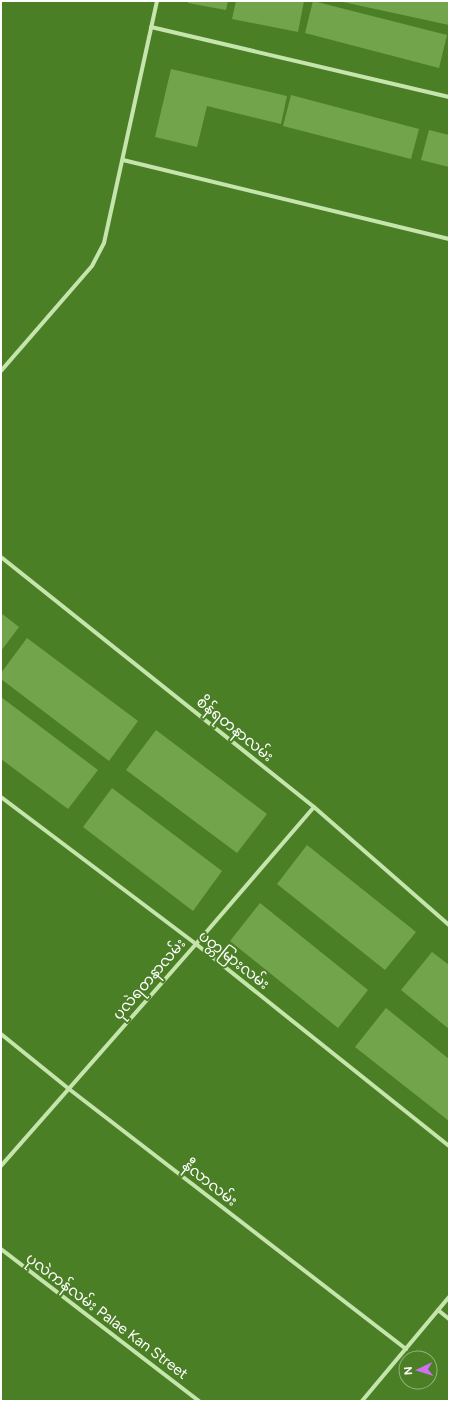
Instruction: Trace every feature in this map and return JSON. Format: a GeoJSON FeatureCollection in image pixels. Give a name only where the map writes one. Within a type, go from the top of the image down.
{"type":"FeatureCollection","features":[{"type":"Feature","properties":{"kind":"street"},"geometry":{"type":"LineString","coordinates":[[1,371],[92,266],[104,243],[157,1]]}},
{"type":"Feature","properties":{"kind":"street"},"geometry":{"type":"LineString","coordinates":[[151,26],[449,97]]}},
{"type":"Feature","properties":{"kind":"street"},"geometry":{"type":"LineString","coordinates":[[123,160],[449,239]]}},
{"type":"Feature","properties":{"kind":"street","name":"စိန်ရတနာလမ်း"},"geometry":{"type":"LineString","coordinates":[[1,557],[314,807],[449,925]]}},
{"type":"Feature","properties":{"kind":"street","name":"ပတ္တမြားလမ်း"},"geometry":{"type":"LineString","coordinates":[[1,797],[196,944],[449,1146]]}},
{"type":"Feature","properties":{"kind":"street","name":"ပုလဲရတနာလမ်း"},"geometry":{"type":"LineString","coordinates":[[1,1166],[314,807]]}},
{"type":"Feature","properties":{"kind":"street","name":"နီလာလမ်း"},"geometry":{"type":"LineString","coordinates":[[1,1034],[69,1089],[406,1349]]}},
{"type":"Feature","properties":{"kind":"street","name":"ပုလဲကန်လမ်း Palae Kan Street"},"geometry":{"type":"LineString","coordinates":[[1,1249],[199,1401]]}},
{"type":"Feature","properties":{"kind":"street"},"geometry":{"type":"LineString","coordinates":[[362,1401],[449,1297]]}},
{"type":"Feature","properties":{"kind":"street"},"geometry":{"type":"LineString","coordinates":[[438,1310],[449,1319]]}},
{"type":"Feature","properties":{"kind":"building"},"geometry":{"type":"Polygon","coordinates":[[[188,1],[228,1],[226,10],[188,3],[188,1]]]}},
{"type":"Feature","properties":{"kind":"building"},"geometry":{"type":"Polygon","coordinates":[[[236,1],[304,1],[298,32],[232,19],[236,1]]]}},
{"type":"Feature","properties":{"kind":"building"},"geometry":{"type":"Polygon","coordinates":[[[313,1],[447,35],[439,68],[305,33],[313,1]]]}},
{"type":"Feature","properties":{"kind":"building"},"geometry":{"type":"Polygon","coordinates":[[[449,1],[449,25],[343,2],[449,1]]]}},
{"type":"Feature","properties":{"kind":"building"},"geometry":{"type":"Polygon","coordinates":[[[171,69],[287,96],[281,124],[207,106],[197,147],[155,137],[171,69]]]}},
{"type":"Feature","properties":{"kind":"building"},"geometry":{"type":"Polygon","coordinates":[[[291,95],[419,129],[411,159],[283,126],[291,95]]]}},
{"type":"Feature","properties":{"kind":"building"},"geometry":{"type":"Polygon","coordinates":[[[429,130],[449,135],[449,167],[421,160],[429,130]]]}},
{"type":"Feature","properties":{"kind":"building"},"geometry":{"type":"Polygon","coordinates":[[[1,613],[19,627],[1,651],[1,613]]]}},
{"type":"Feature","properties":{"kind":"building"},"geometry":{"type":"Polygon","coordinates":[[[27,638],[138,721],[109,761],[1,679],[1,673],[27,638]]]}},
{"type":"Feature","properties":{"kind":"building"},"geometry":{"type":"Polygon","coordinates":[[[1,697],[98,770],[68,809],[1,759],[1,697]]]}},
{"type":"Feature","properties":{"kind":"building"},"geometry":{"type":"Polygon","coordinates":[[[156,730],[267,814],[237,853],[126,770],[156,730]]]}},
{"type":"Feature","properties":{"kind":"building"},"geometry":{"type":"Polygon","coordinates":[[[112,788],[222,871],[193,911],[83,827],[112,788]]]}},
{"type":"Feature","properties":{"kind":"building"},"geometry":{"type":"Polygon","coordinates":[[[307,845],[416,932],[385,970],[277,884],[307,845]]]}},
{"type":"Feature","properties":{"kind":"building"},"geometry":{"type":"Polygon","coordinates":[[[260,903],[368,990],[338,1028],[230,941],[260,903]]]}},
{"type":"Feature","properties":{"kind":"building"},"geometry":{"type":"Polygon","coordinates":[[[432,952],[449,965],[449,1029],[401,990],[432,952]]]}},
{"type":"Feature","properties":{"kind":"building"},"geometry":{"type":"Polygon","coordinates":[[[386,1008],[449,1059],[449,1121],[355,1047],[386,1008]]]}}]}
